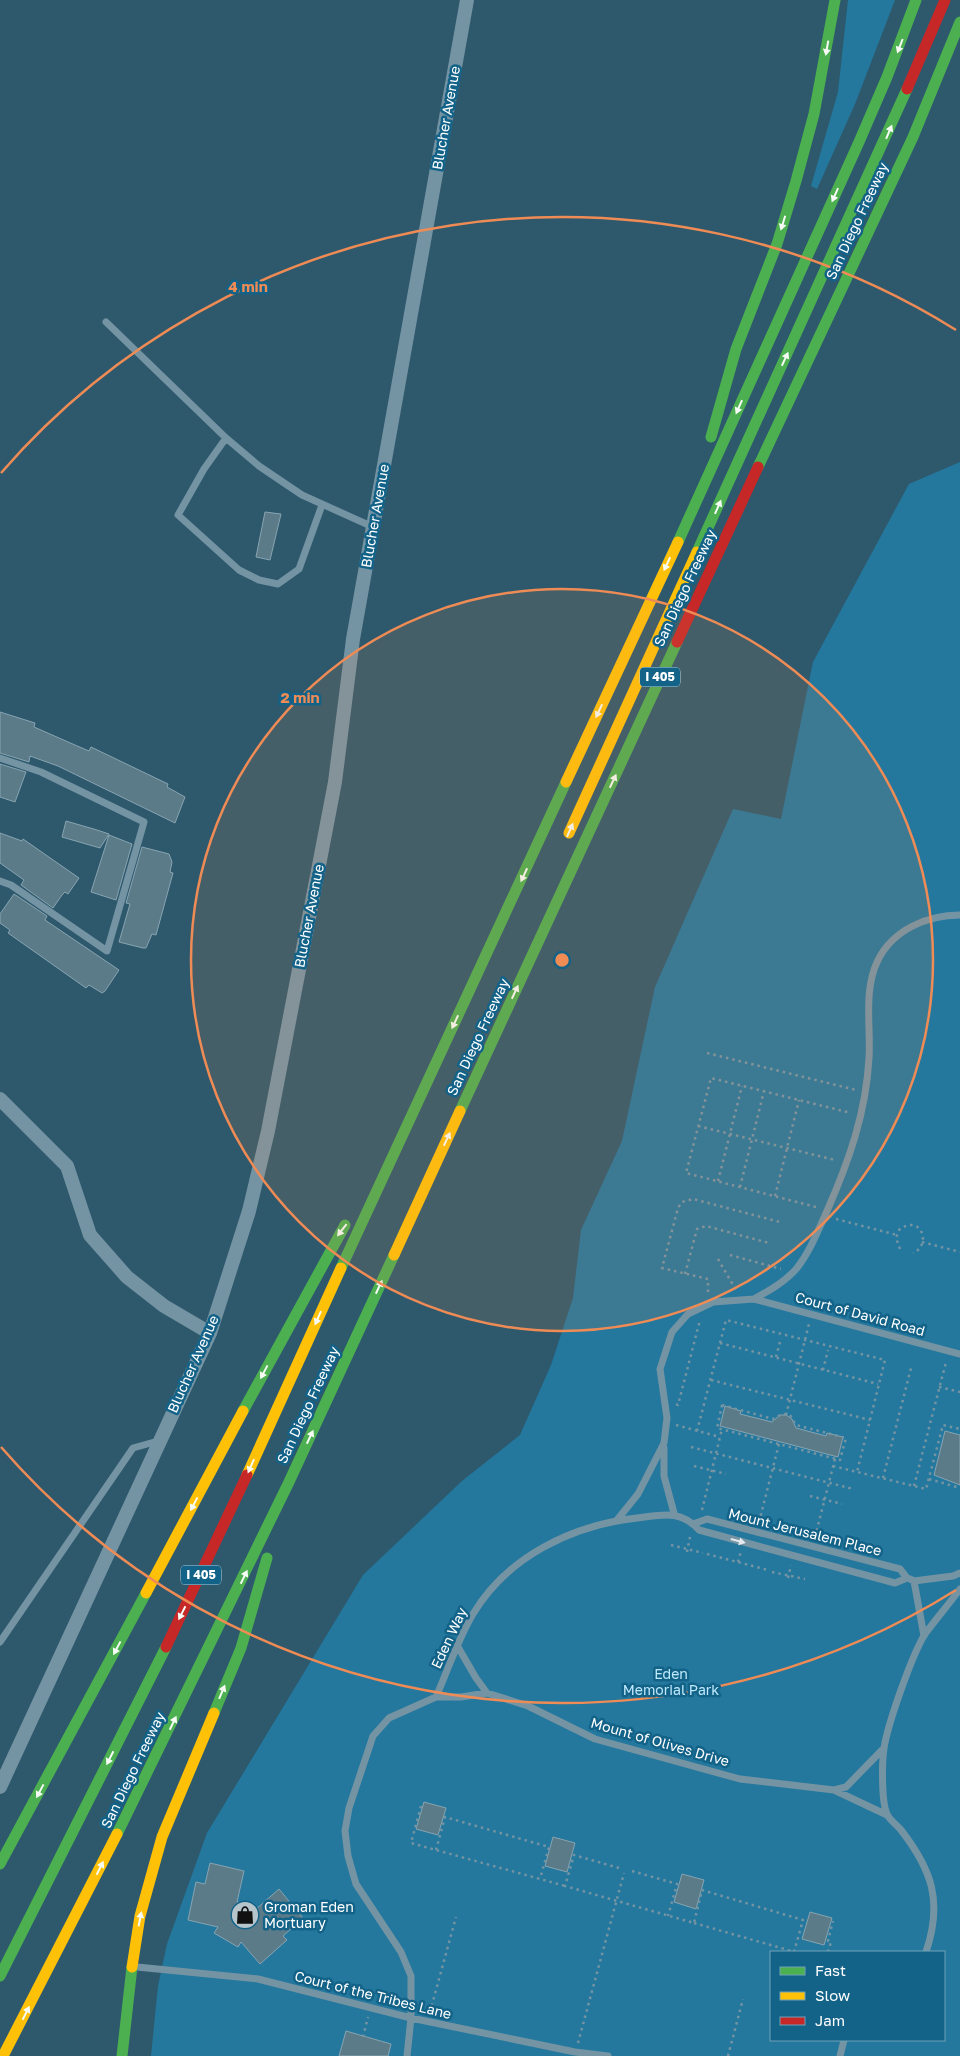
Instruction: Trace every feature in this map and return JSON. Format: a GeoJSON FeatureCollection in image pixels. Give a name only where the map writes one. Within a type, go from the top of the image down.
{"type":"FeatureCollection","features":[{"type":"Feature","properties":{"kind":"main road"},"geometry":{"type":"LineString","coordinates":[[688,520],[736,349],[777,244],[796,181],[814,114],[835,0]]}},
{"type":"Feature","properties":{"kind":"main road"},"geometry":{"type":"LineString","coordinates":[[688,520],[859,142],[887,77],[916,0]]}},
{"type":"Feature","properties":{"kind":"main road"},"geometry":{"type":"LineString","coordinates":[[562,847],[881,151],[945,0]]}},
{"type":"Feature","properties":{"kind":"main road","name":"San Diego Freeway"},"geometry":{"type":"LineString","coordinates":[[3,2056],[155,1760],[289,1482],[709,572],[913,136],[960,22]]}},
{"type":"Feature","properties":{"kind":"main road","name":"San Diego Freeway"},"geometry":{"type":"LineString","coordinates":[[0,1976],[199,1580],[375,1194],[688,520]]}},
{"type":"Feature","properties":{"kind":"main road"},"geometry":{"type":"LineString","coordinates":[[0,1864],[340,1231],[375,1194]]}},
{"type":"Feature","properties":{"kind":"main road"},"geometry":{"type":"LineString","coordinates":[[122,2056],[140,1916],[162,1837],[240,1648],[289,1482]]}},
{"type":"Feature","properties":{"kind":"street","name":"Blucher Avenue"},"geometry":{"type":"LineString","coordinates":[[0,1787],[158,1441],[210,1333],[249,1211],[268,1131],[335,782],[353,639],[467,0]]}},
{"type":"Feature","properties":{"kind":"street"},"geometry":{"type":"LineString","coordinates":[[0,1099],[67,1166],[90,1235],[108,1256],[127,1277],[164,1306],[210,1333]]}},
{"type":"Feature","properties":{"kind":"lane"},"geometry":{"type":"LineString","coordinates":[[106,322],[226,438],[259,466],[302,495],[373,527]]}},
{"type":"Feature","properties":{"kind":"lane"},"geometry":{"type":"LineString","coordinates":[[226,438],[204,469],[178,515],[239,570],[259,580],[278,584],[299,569],[322,505]]}},
{"type":"Feature","properties":{"kind":"lane"},"geometry":{"type":"LineString","coordinates":[[0,758],[41,772],[144,822],[107,951],[11,885],[0,881]]}},
{"type":"Feature","properties":{"kind":"lane"},"geometry":{"type":"LineString","coordinates":[[617,1520],[674,1514],[664,1476],[664,1443],[667,1423],[660,1369],[672,1332],[688,1314],[704,1306],[712,1303],[754,1299],[777,1287],[792,1272],[812,1244],[848,1163],[862,1116],[870,1056],[870,994],[877,961],[887,946],[903,932],[925,920],[946,915],[960,916]]}},
{"type":"Feature","properties":{"kind":"lane","name":"Court of David Road"},"geometry":{"type":"LineString","coordinates":[[754,1299],[960,1354]]}},
{"type":"Feature","properties":{"kind":"lane"},"geometry":{"type":"LineString","coordinates":[[0,1642],[132,1448],[158,1441]]}},
{"type":"Feature","properties":{"kind":"lane"},"geometry":{"type":"LineString","coordinates":[[617,1520],[638,1494],[664,1443]]}},
{"type":"Feature","properties":{"kind":"lane","name":"Mount Jerusalem Place"},"geometry":{"type":"LineString","coordinates":[[674,1514],[696,1523],[707,1520],[900,1569],[911,1580]]}},
{"type":"Feature","properties":{"kind":"lane","name":"Eden Way"},"geometry":{"type":"LineString","coordinates":[[436,1698],[472,1615],[497,1581],[532,1553],[574,1532],[617,1520]]}},
{"type":"Feature","properties":{"kind":"lane","name":"Mount Jerusalem Place"},"geometry":{"type":"LineString","coordinates":[[696,1523],[699,1530],[895,1583],[953,1576],[960,1573]]}},
{"type":"Feature","properties":{"kind":"lane"},"geometry":{"type":"LineString","coordinates":[[911,1580],[924,1636]]}},
{"type":"Feature","properties":{"kind":"lane"},"geometry":{"type":"LineString","coordinates":[[926,1951],[932,1935],[935,1900],[926,1866],[900,1829],[887,1815],[884,1789],[884,1748],[903,1687],[924,1636],[960,1589]]}},
{"type":"Feature","properties":{"kind":"lane"},"geometry":{"type":"LineString","coordinates":[[458,1647],[476,1678],[487,1692]]}},
{"type":"Feature","properties":{"kind":"lane","name":"Mount of Olives Drive"},"geometry":{"type":"LineString","coordinates":[[436,1698],[461,1697],[487,1692],[528,1706],[595,1739],[740,1779],[834,1790],[887,1815]]}},
{"type":"Feature","properties":{"kind":"lane"},"geometry":{"type":"LineString","coordinates":[[407,2056],[411,2018],[412,1976],[401,1952],[356,1884],[348,1856],[345,1831],[349,1808],[373,1736],[389,1718],[436,1698]]}},
{"type":"Feature","properties":{"kind":"lane"},"geometry":{"type":"LineString","coordinates":[[834,1790],[846,1787],[884,1748]]}},
{"type":"Feature","properties":{"kind":"lane","name":"Court of the Tribes Lane"},"geometry":{"type":"LineString","coordinates":[[132,1967],[258,1979],[411,2018],[575,2052],[608,2056]]}},
{"type":"Feature","properties":{"kind":"lane"},"geometry":{"type":"LineString","coordinates":[[840,2056],[844,2041]]}},
{"type":"Feature","properties":{"kind":"path"},"geometry":{"type":"LineString","coordinates":[[707,1053],[866,1092]]}},
{"type":"Feature","properties":{"kind":"path"},"geometry":{"type":"LineString","coordinates":[[862,1116],[711,1078],[686,1173],[775,1196],[897,1235]]}},
{"type":"Feature","properties":{"kind":"path"},"geometry":{"type":"LineString","coordinates":[[718,1181],[742,1086]]}},
{"type":"Feature","properties":{"kind":"path"},"geometry":{"type":"LineString","coordinates":[[740,1187],[764,1091]]}},
{"type":"Feature","properties":{"kind":"path"},"geometry":{"type":"LineString","coordinates":[[775,1196],[799,1100]]}},
{"type":"Feature","properties":{"kind":"path"},"geometry":{"type":"LineString","coordinates":[[698,1126],[848,1163]]}},
{"type":"Feature","properties":{"kind":"path"},"geometry":{"type":"LineString","coordinates":[[712,1303],[707,1290],[708,1280],[662,1268],[678,1208],[682,1202],[693,1199],[780,1222]]}},
{"type":"Feature","properties":{"kind":"path"},"geometry":{"type":"LineString","coordinates":[[900,1248],[897,1243],[897,1235],[903,1227],[914,1225],[922,1232],[922,1242],[913,1253]]}},
{"type":"Feature","properties":{"kind":"path"},"geometry":{"type":"LineString","coordinates":[[685,1274],[697,1229],[706,1226],[768,1243]]}},
{"type":"Feature","properties":{"kind":"path"},"geometry":{"type":"LineString","coordinates":[[922,1242],[960,1252]]}},
{"type":"Feature","properties":{"kind":"path"},"geometry":{"type":"LineString","coordinates":[[730,1255],[792,1272]]}},
{"type":"Feature","properties":{"kind":"path"},"geometry":{"type":"LineString","coordinates":[[718,1259],[742,1300]]}},
{"type":"Feature","properties":{"kind":"path"},"geometry":{"type":"LineString","coordinates":[[665,1402],[678,1405],[704,1306]]}},
{"type":"Feature","properties":{"kind":"path"},"geometry":{"type":"LineString","coordinates":[[786,1415],[811,1314]]}},
{"type":"Feature","properties":{"kind":"path"},"geometry":{"type":"LineString","coordinates":[[697,1431],[726,1320],[885,1360],[857,1472]]}},
{"type":"Feature","properties":{"kind":"path"},"geometry":{"type":"LineString","coordinates":[[776,1357],[781,1338]]}},
{"type":"Feature","properties":{"kind":"path"},"geometry":{"type":"LineString","coordinates":[[720,1343],[879,1385]]}},
{"type":"Feature","properties":{"kind":"path"},"geometry":{"type":"LineString","coordinates":[[823,1370],[828,1350]]}},
{"type":"Feature","properties":{"kind":"path"},"geometry":{"type":"LineString","coordinates":[[914,1486],[949,1351]]}},
{"type":"Feature","properties":{"kind":"path"},"geometry":{"type":"LineString","coordinates":[[883,1478],[911,1368]]}},
{"type":"Feature","properties":{"kind":"path"},"geometry":{"type":"LineString","coordinates":[[710,1380],[870,1420]]}},
{"type":"Feature","properties":{"kind":"path"},"geometry":{"type":"LineString","coordinates":[[939,1387],[960,1392]]}},
{"type":"Feature","properties":{"kind":"path"},"geometry":{"type":"LineString","coordinates":[[722,1405],[773,1419],[782,1414],[786,1415],[790,1416],[796,1425],[846,1438],[840,1460],[717,1428],[722,1405]]}},
{"type":"Feature","properties":{"kind":"path"},"geometry":{"type":"LineString","coordinates":[[667,1423],[720,1437]]}},
{"type":"Feature","properties":{"kind":"path"},"geometry":{"type":"LineString","coordinates":[[833,1466],[926,1489],[942,1425],[960,1429]]}},
{"type":"Feature","properties":{"kind":"path"},"geometry":{"type":"LineString","coordinates":[[696,1523],[722,1430]]}},
{"type":"Feature","properties":{"kind":"path"},"geometry":{"type":"LineString","coordinates":[[756,1532],[778,1444]]}},
{"type":"Feature","properties":{"kind":"path"},"geometry":{"type":"LineString","coordinates":[[691,1447],[853,1489]]}},
{"type":"Feature","properties":{"kind":"path"},"geometry":{"type":"LineString","coordinates":[[813,1547],[835,1459]]}},
{"type":"Feature","properties":{"kind":"path"},"geometry":{"type":"LineString","coordinates":[[694,1466],[726,1474]]}},
{"type":"Feature","properties":{"kind":"path"},"geometry":{"type":"LineString","coordinates":[[929,1479],[960,1488]]}},
{"type":"Feature","properties":{"kind":"path"},"geometry":{"type":"LineString","coordinates":[[810,1496],[842,1504]]}},
{"type":"Feature","properties":{"kind":"path"},"geometry":{"type":"LineString","coordinates":[[670,1545],[703,1553]]}},
{"type":"Feature","properties":{"kind":"path"},"geometry":{"type":"LineString","coordinates":[[707,1554],[768,1570]]}},
{"type":"Feature","properties":{"kind":"path"},"geometry":{"type":"LineString","coordinates":[[772,1572],[805,1579]]}},
{"type":"Feature","properties":{"kind":"path"},"geometry":{"type":"LineString","coordinates":[[421,1806],[411,1843],[792,1951]]}},
{"type":"Feature","properties":{"kind":"path"},"geometry":{"type":"LineString","coordinates":[[436,1850],[445,1817],[549,1847],[540,1879]]}},
{"type":"Feature","properties":{"kind":"path"},"geometry":{"type":"LineString","coordinates":[[565,1886],[574,1855],[619,1868]]}},
{"type":"Feature","properties":{"kind":"path"},"geometry":{"type":"LineString","coordinates":[[632,1871],[677,1884],[668,1916]]}},
{"type":"Feature","properties":{"kind":"path"},"geometry":{"type":"LineString","coordinates":[[575,2052],[624,1873]]}},
{"type":"Feature","properties":{"kind":"path"},"geometry":{"type":"LineString","coordinates":[[694,1923],[702,1890],[803,1920],[795,1951]]}},
{"type":"Feature","properties":{"kind":"path"},"geometry":{"type":"LineString","coordinates":[[427,2021],[456,1917]]}},
{"type":"Feature","properties":{"kind":"path"},"geometry":{"type":"LineString","coordinates":[[828,1951],[831,1942],[828,1941],[833,1921]]}},
{"type":"Feature","properties":{"kind":"path"},"geometry":{"type":"LineString","coordinates":[[728,2056],[743,1999]]}},
{"type":"Feature","properties":{"kind":"path"},"geometry":{"type":"LineString","coordinates":[[363,2037],[370,2008]]}},
{"type":"Feature","properties":{"kind":"green space"},"geometry":{"type":"Polygon","coordinates":[[[848,0],[895,0],[855,104],[817,189],[811,186],[838,92],[848,0]]]}},
{"type":"Feature","properties":{"kind":"green space","name":"Eden Memorial Park"},"geometry":{"type":"Polygon","coordinates":[[[960,462],[960,2056],[151,2056],[158,1986],[167,1944],[207,1833],[363,1575],[462,1481],[520,1435],[551,1365],[573,1298],[581,1230],[622,1141],[655,987],[733,809],[781,819],[813,662],[909,484],[960,462]]]}},
{"type":"Feature","properties":{"kind":"building"},"geometry":{"type":"Polygon","coordinates":[[[265,512],[281,514],[270,560],[256,557],[265,512]]]}},
{"type":"Feature","properties":{"kind":"building"},"geometry":{"type":"Polygon","coordinates":[[[0,712],[35,723],[34,727],[89,751],[91,747],[168,784],[167,787],[185,797],[175,823],[58,766],[30,756],[29,762],[0,753],[0,712]]]}},
{"type":"Feature","properties":{"kind":"building"},"geometry":{"type":"Polygon","coordinates":[[[0,764],[26,772],[15,802],[0,797],[0,764]]]}},
{"type":"Feature","properties":{"kind":"building"},"geometry":{"type":"Polygon","coordinates":[[[66,821],[109,834],[100,848],[62,837],[66,821]]]}},
{"type":"Feature","properties":{"kind":"building"},"geometry":{"type":"Polygon","coordinates":[[[0,833],[22,841],[23,839],[79,878],[68,894],[65,892],[53,908],[21,885],[24,880],[0,863],[0,833]]]}},
{"type":"Feature","properties":{"kind":"building"},"geometry":{"type":"Polygon","coordinates":[[[109,835],[132,844],[116,900],[91,892],[109,835]]]}},
{"type":"Feature","properties":{"kind":"building"},"geometry":{"type":"Polygon","coordinates":[[[142,847],[169,854],[172,862],[170,872],[173,873],[156,935],[152,934],[146,948],[119,942],[130,904],[126,903],[142,847]]]}},
{"type":"Feature","properties":{"kind":"building"},"geometry":{"type":"Polygon","coordinates":[[[14,894],[47,916],[45,920],[119,970],[105,991],[102,993],[89,985],[86,988],[8,933],[10,930],[0,923],[0,914],[14,894]]]}},
{"type":"Feature","properties":{"kind":"building"},"geometry":{"type":"Polygon","coordinates":[[[725,1406],[741,1411],[740,1414],[772,1422],[780,1415],[786,1415],[792,1419],[796,1428],[826,1436],[827,1433],[843,1437],[838,1457],[720,1426],[725,1406]]]}},
{"type":"Feature","properties":{"kind":"building"},"geometry":{"type":"Polygon","coordinates":[[[945,1431],[960,1435],[960,1485],[934,1475],[945,1431]]]}},
{"type":"Feature","properties":{"kind":"building"},"geometry":{"type":"Polygon","coordinates":[[[424,1802],[446,1808],[438,1835],[416,1829],[424,1802]]]}},
{"type":"Feature","properties":{"kind":"building"},"geometry":{"type":"Polygon","coordinates":[[[553,1837],[575,1843],[567,1872],[545,1866],[553,1837]]]}},
{"type":"Feature","properties":{"kind":"building","name":"Groman Eden Mortuary"},"geometry":{"type":"Polygon","coordinates":[[[210,1863],[244,1871],[237,1902],[247,1903],[254,1911],[279,1889],[303,1918],[283,1936],[287,1940],[260,1964],[241,1942],[238,1947],[214,1933],[218,1927],[188,1920],[196,1882],[205,1884],[210,1863]]]}},
{"type":"Feature","properties":{"kind":"building"},"geometry":{"type":"Polygon","coordinates":[[[682,1874],[704,1880],[696,1909],[674,1902],[682,1874]]]}},
{"type":"Feature","properties":{"kind":"building"},"geometry":{"type":"Polygon","coordinates":[[[810,1912],[832,1918],[824,1945],[802,1939],[810,1912]]]}},
{"type":"Feature","properties":{"kind":"building"},"geometry":{"type":"Polygon","coordinates":[[[346,2031],[391,2044],[388,2056],[339,2056],[346,2031]]]}},
{"type":"Feature","properties":{"kind":"traffic: fast"},"geometry":{"type":"LineString","coordinates":[[711,437],[736,349],[777,244],[796,181],[814,114],[835,0]]}},
{"type":"Feature","properties":{"kind":"traffic: fast"},"geometry":{"type":"LineString","coordinates":[[678,542],[859,142],[887,77],[916,0]]}},
{"type":"Feature","properties":{"kind":"traffic: fast"},"geometry":{"type":"LineString","coordinates":[[758,467],[913,137],[960,22]]}},
{"type":"Feature","properties":{"kind":"traffic: fast"},"geometry":{"type":"LineString","coordinates":[[697,552],[907,89]]}},
{"type":"Feature","properties":{"kind":"traffic: fast"},"geometry":{"type":"LineString","coordinates":[[460,1111],[677,642]]}},
{"type":"Feature","properties":{"kind":"traffic: fast"},"geometry":{"type":"LineString","coordinates":[[341,1268],[566,782]]}},
{"type":"Feature","properties":{"kind":"traffic: fast"},"geometry":{"type":"LineString","coordinates":[[243,1411],[345,1225]]}},
{"type":"Feature","properties":{"kind":"traffic: fast"},"geometry":{"type":"LineString","coordinates":[[117,1834],[289,1482],[394,1255]]}},
{"type":"Feature","properties":{"kind":"traffic: fast"},"geometry":{"type":"LineString","coordinates":[[214,1713],[241,1648],[267,1558]]}},
{"type":"Feature","properties":{"kind":"traffic: fast"},"geometry":{"type":"LineString","coordinates":[[0,1864],[146,1593]]}},
{"type":"Feature","properties":{"kind":"traffic: fast"},"geometry":{"type":"LineString","coordinates":[[0,1976],[166,1647]]}},
{"type":"Feature","properties":{"kind":"traffic: fast"},"geometry":{"type":"LineString","coordinates":[[122,2056],[132,1967]]}},
{"type":"Feature","properties":{"kind":"traffic: slow"},"geometry":{"type":"LineString","coordinates":[[566,782],[678,542]]}},
{"type":"Feature","properties":{"kind":"traffic: slow"},"geometry":{"type":"LineString","coordinates":[[569,833],[697,552]]}},
{"type":"Feature","properties":{"kind":"traffic: slow"},"geometry":{"type":"LineString","coordinates":[[394,1255],[460,1111]]}},
{"type":"Feature","properties":{"kind":"traffic: slow"},"geometry":{"type":"LineString","coordinates":[[247,1475],[341,1268]]}},
{"type":"Feature","properties":{"kind":"traffic: slow"},"geometry":{"type":"LineString","coordinates":[[146,1593],[243,1411]]}},
{"type":"Feature","properties":{"kind":"traffic: slow"},"geometry":{"type":"LineString","coordinates":[[132,1967],[140,1916],[162,1837],[214,1713]]}},
{"type":"Feature","properties":{"kind":"traffic: slow"},"geometry":{"type":"LineString","coordinates":[[3,2056],[117,1834]]}},
{"type":"Feature","properties":{"kind":"traffic: jam"},"geometry":{"type":"LineString","coordinates":[[907,89],[945,0]]}},
{"type":"Feature","properties":{"kind":"traffic: jam"},"geometry":{"type":"LineString","coordinates":[[677,642],[758,467]]}},
{"type":"Feature","properties":{"kind":"traffic: jam"},"geometry":{"type":"LineString","coordinates":[[166,1647],[247,1475]]}},
{"type":"Feature","properties":{"kind":"place","name":"Groman Eden Mortuary"},"geometry":{"type":"Point","coordinates":[245,1915]}}]}
